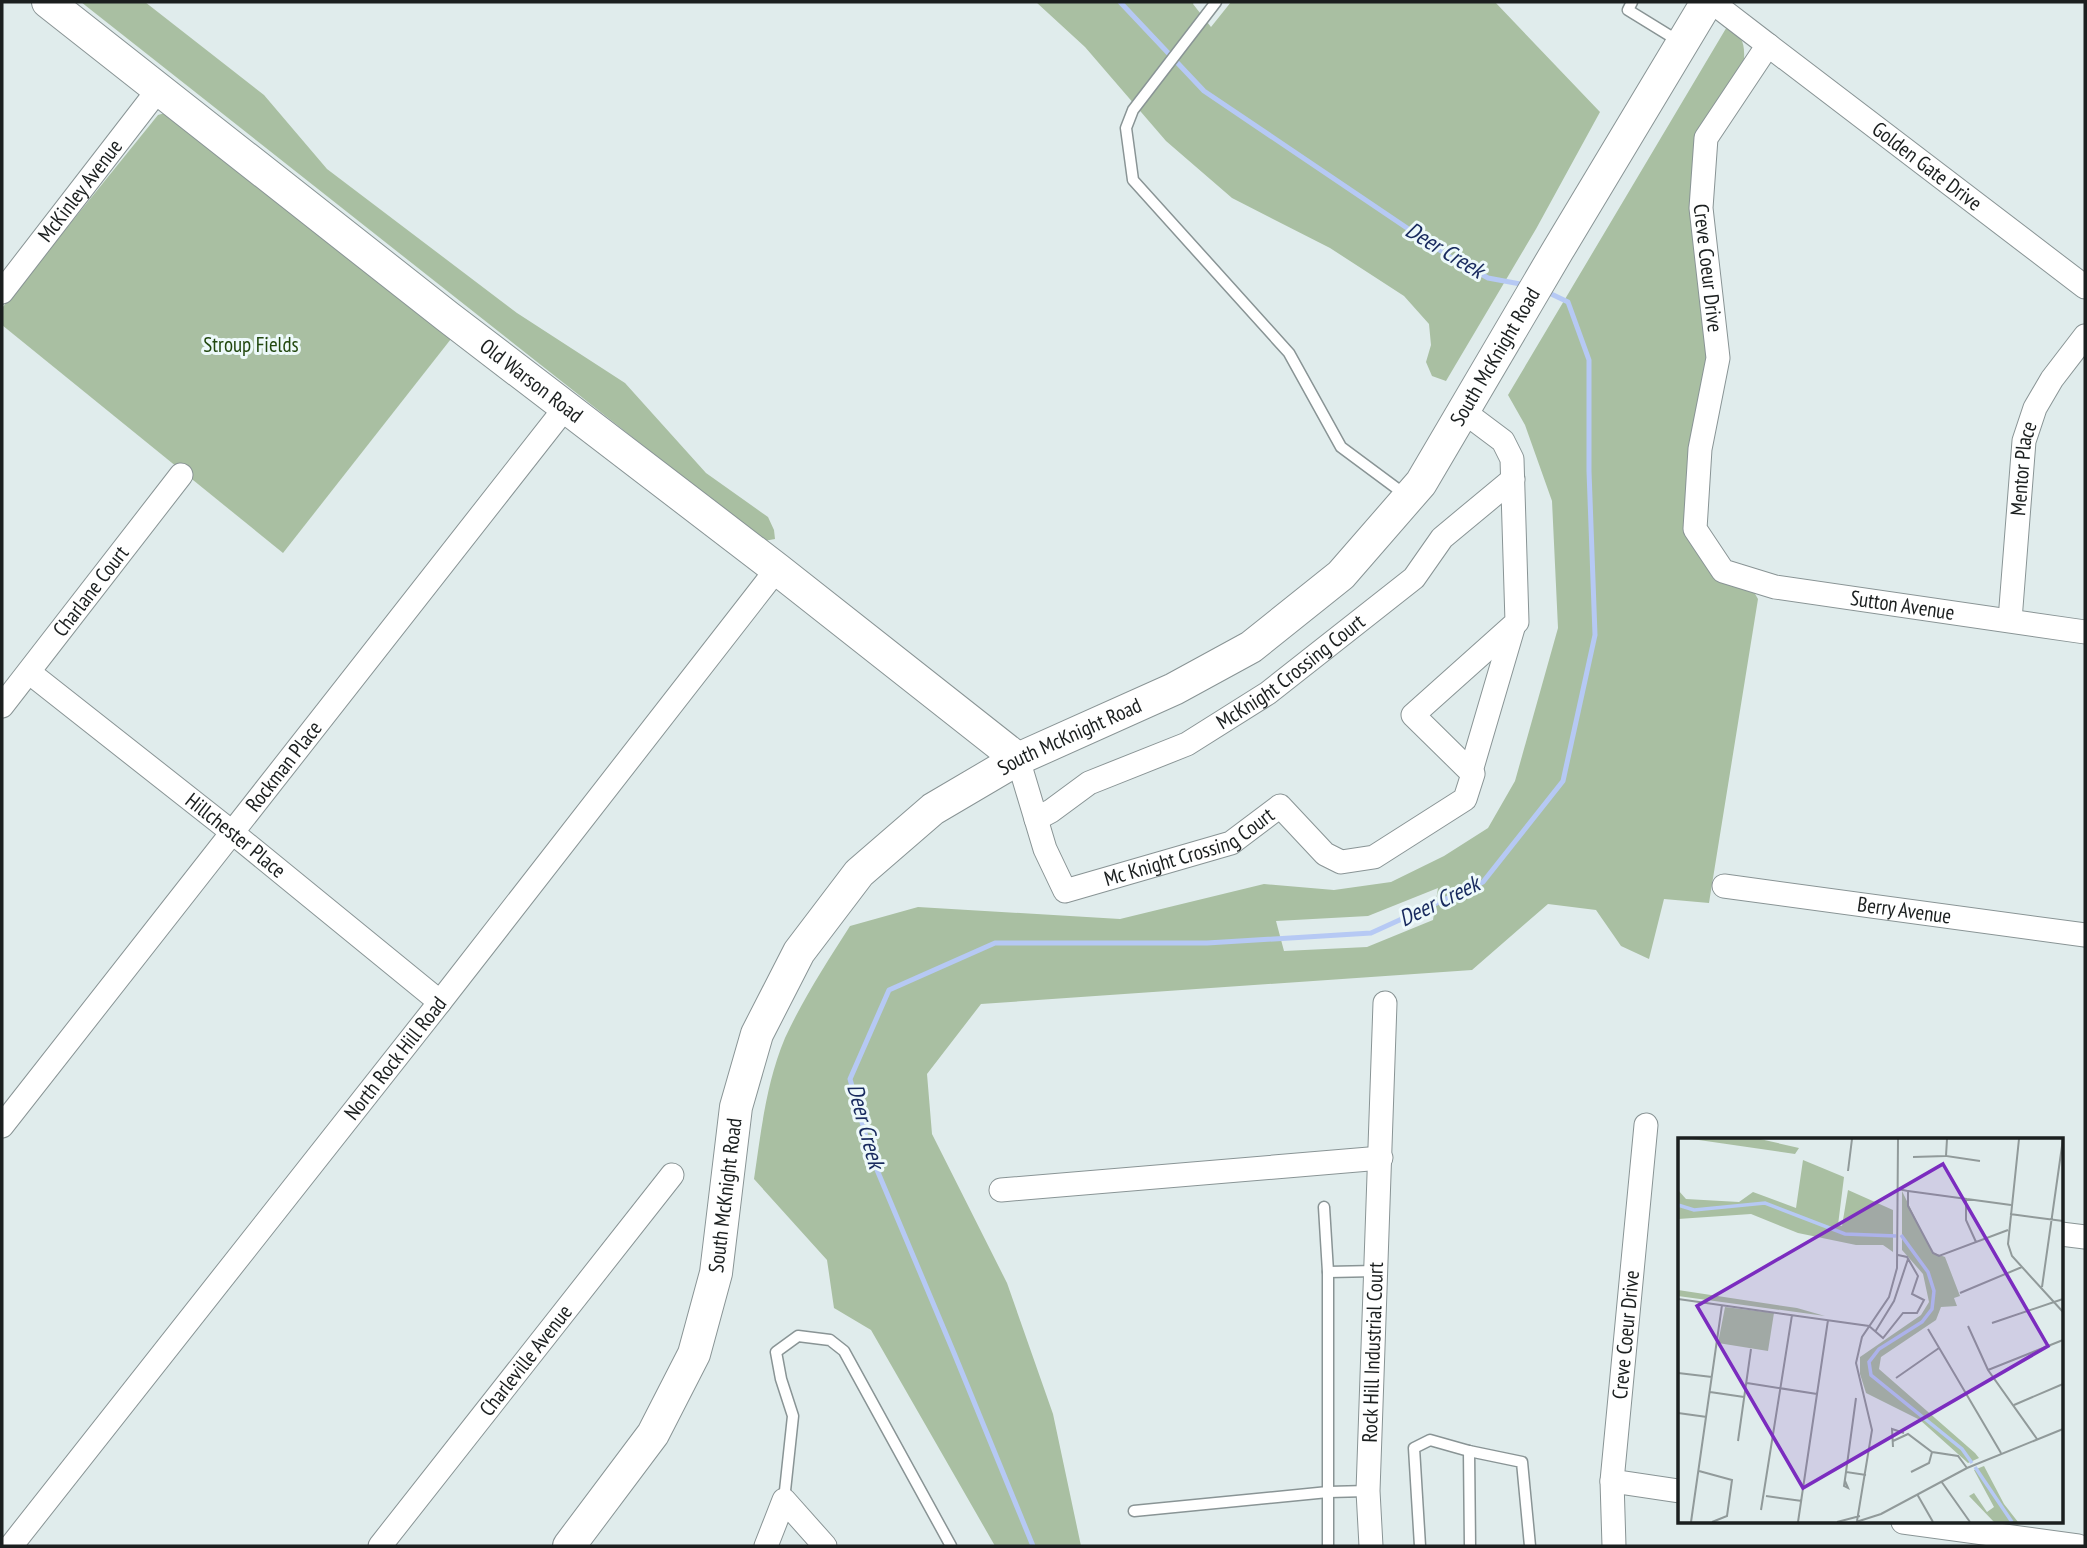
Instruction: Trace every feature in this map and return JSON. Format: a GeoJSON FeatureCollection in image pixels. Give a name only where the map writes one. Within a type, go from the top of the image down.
{"type":"FeatureCollection","features":[{"type":"Feature","properties":{"kind":"main road","name":"Old Warson Road"},"geometry":{"type":"LineString","coordinates":[[48,2],[1018,759]]}},
{"type":"Feature","properties":{"kind":"main road","name":"South McKnight Road"},"geometry":{"type":"LineString","coordinates":[[569,1546],[653,1434],[694,1354],[716,1273],[736,1107],[757,1034],[799,951],[859,873],[933,809],[1018,759],[1174,689],[1251,647],[1341,575],[1421,483],[1682,43],[1710,2]]}},
{"type":"Feature","properties":{"kind":"street"},"geometry":{"type":"LineString","coordinates":[[1710,2],[1768,45]]}},
{"type":"Feature","properties":{"kind":"street","name":"Golden Gate Drive"},"geometry":{"type":"LineString","coordinates":[[1768,45],[2085,287]]}},
{"type":"Feature","properties":{"kind":"street","name":"Creve Coeur Drive"},"geometry":{"type":"LineString","coordinates":[[1723,571],[1695,529],[1700,449],[1718,358],[1701,208],[1706,138],[1768,45]]}},
{"type":"Feature","properties":{"kind":"street","name":"McKinley Avenue"},"geometry":{"type":"LineString","coordinates":[[2,292],[158,90]]}},
{"type":"Feature","properties":{"kind":"street","name":"Mentor Place"},"geometry":{"type":"LineString","coordinates":[[2010,620],[2024,441],[2035,408],[2046,389],[2085,336]]}},
{"type":"Feature","properties":{"kind":"street","name":"Rockman Place"},"geometry":{"type":"LineString","coordinates":[[2,1126],[565,408]]}},
{"type":"Feature","properties":{"kind":"street","name":"Mc Knight Crossing Court"},"geometry":{"type":"LineString","coordinates":[[1018,759],[1045,849],[1065,891],[1231,844],[1280,806],[1325,854],[1341,862],[1374,857],[1465,799],[1473,774],[1471,771],[1517,622],[1512,459],[1503,441],[1463,411]]}},
{"type":"Feature","properties":{"kind":"street","name":"Charlane Court"},"geometry":{"type":"LineString","coordinates":[[2,706],[181,475]]}},
{"type":"Feature","properties":{"kind":"street","name":"McKnight Crossing Court"},"geometry":{"type":"LineString","coordinates":[[1036,819],[1089,783],[1187,744],[1268,693],[1414,578],[1441,538],[1513,479]]}},
{"type":"Feature","properties":{"kind":"street","name":"North Rock Hill Road"},"geometry":{"type":"LineString","coordinates":[[10,1546],[440,1002],[777,569]]}},
{"type":"Feature","properties":{"kind":"street","name":"Sutton Avenue"},"geometry":{"type":"LineString","coordinates":[[1723,571],[1775,587],[2085,632]]}},
{"type":"Feature","properties":{"kind":"street"},"geometry":{"type":"LineString","coordinates":[[1471,771],[1413,715],[1514,625]]}},
{"type":"Feature","properties":{"kind":"street","name":"Hillchester Place"},"geometry":{"type":"LineString","coordinates":[[30,673],[233,833],[440,1002]]}},
{"type":"Feature","properties":{"kind":"street","name":"Berry Avenue"},"geometry":{"type":"LineString","coordinates":[[1724,886],[2085,935]]}},
{"type":"Feature","properties":{"kind":"street","name":"Rock Hill Industrial Court"},"geometry":{"type":"LineString","coordinates":[[1371,1546],[1368,1491],[1385,1003]]}},
{"type":"Feature","properties":{"kind":"street","name":"Creve Coeur Drive"},"geometry":{"type":"LineString","coordinates":[[1614,1546],[1612,1481],[1646,1125]]}},
{"type":"Feature","properties":{"kind":"street"},"geometry":{"type":"LineString","coordinates":[[1001,1190],[1381,1158]]}},
{"type":"Feature","properties":{"kind":"street","name":"Charleville Avenue"},"geometry":{"type":"LineString","coordinates":[[380,1546],[672,1175]]}},
{"type":"Feature","properties":{"kind":"street"},"geometry":{"type":"LineString","coordinates":[[2062,1234],[2085,1237]]}},
{"type":"Feature","properties":{"kind":"street"},"geometry":{"type":"LineString","coordinates":[[1612,1481],[1678,1490]]}},
{"type":"Feature","properties":{"kind":"street"},"geometry":{"type":"LineString","coordinates":[[766,1546],[784,1500],[825,1546]]}},
{"type":"Feature","properties":{"kind":"street"},"geometry":{"type":"LineString","coordinates":[[1918,1524],[2078,1546]]}},
{"type":"Feature","properties":{"kind":"lane"},"geometry":{"type":"LineString","coordinates":[[1216,2],[1133,110],[1126,128],[1133,180],[1289,353],[1341,447],[1409,498]]}},
{"type":"Feature","properties":{"kind":"lane"},"geometry":{"type":"LineString","coordinates":[[1632,2],[1628,10],[1682,43]]}},
{"type":"Feature","properties":{"kind":"lane"},"geometry":{"type":"LineString","coordinates":[[1324,1207],[1328,1272],[1328,1546]]}},
{"type":"Feature","properties":{"kind":"lane"},"geometry":{"type":"LineString","coordinates":[[1328,1272],[1376,1270]]}},
{"type":"Feature","properties":{"kind":"lane"},"geometry":{"type":"LineString","coordinates":[[784,1500],[793,1416],[776,1352],[798,1336],[830,1340],[844,1351],[951,1546]]}},
{"type":"Feature","properties":{"kind":"lane"},"geometry":{"type":"LineString","coordinates":[[1420,1546],[1414,1448],[1430,1440],[1522,1462],[1530,1546]]}},
{"type":"Feature","properties":{"kind":"lane"},"geometry":{"type":"LineString","coordinates":[[1469,1451],[1470,1546]]}},
{"type":"Feature","properties":{"kind":"lane"},"geometry":{"type":"LineString","coordinates":[[1135,1511],[1328,1492],[1368,1491]]}},
{"type":"Feature","properties":{"kind":"green space"},"geometry":{"type":"Polygon","coordinates":[[[81,2],[145,2],[264,95],[327,169],[517,313],[625,383],[706,473],[768,517],[775,539],[764,541],[81,2]]]}},
{"type":"Feature","properties":{"kind":"green space"},"geometry":{"type":"Polygon","coordinates":[[[1036,2],[1194,2],[1211,27],[1231,2],[1495,2],[1600,112],[1536,229],[1446,381],[1432,376],[1426,362],[1431,345],[1429,324],[1404,296],[1330,248],[1232,198],[1166,141],[1085,47],[1036,2]]]}},
{"type":"Feature","properties":{"kind":"green space"},"geometry":{"type":"Polygon","coordinates":[[[1728,25],[1741,39],[1744,59],[1703,134],[1712,347],[1690,521],[1758,599],[1709,903],[1664,899],[1649,959],[1621,946],[1596,910],[1548,904],[1472,970],[981,1004],[927,1074],[932,1134],[1007,1283],[1053,1414],[1081,1546],[995,1546],[871,1330],[834,1308],[827,1260],[754,1179],[769,1090],[785,1038],[807,995],[850,926],[918,907],[1120,919],[1264,884],[1334,890],[1391,882],[1444,856],[1488,828],[1515,781],[1558,628],[1552,501],[1525,425],[1508,395],[1728,25]],[[1438,888],[1368,916],[1276,921],[1284,951],[1367,947],[1433,920],[1438,888]]]}},
{"type":"Feature","properties":{"kind":"green space","name":"Stroup Fields"},"geometry":{"type":"Polygon","coordinates":[[[175,110],[458,330],[283,553],[2,325],[2,308],[158,115],[175,110]]]}},
{"type":"Feature","properties":{"kind":"waterway","name":"Deer Creek"},"geometry":{"type":"LineString","coordinates":[[1120,2],[1204,91],[1450,257],[1488,278],[1526,285]]}},
{"type":"Feature","properties":{"kind":"waterway","name":"Deer Creek"},"geometry":{"type":"LineString","coordinates":[[1033,1546],[872,1158],[850,1079],[889,990],[995,943],[1207,943],[1371,933],[1483,882],[1563,781],[1595,635],[1589,471],[1589,360],[1568,302],[1545,291]]}}]}
